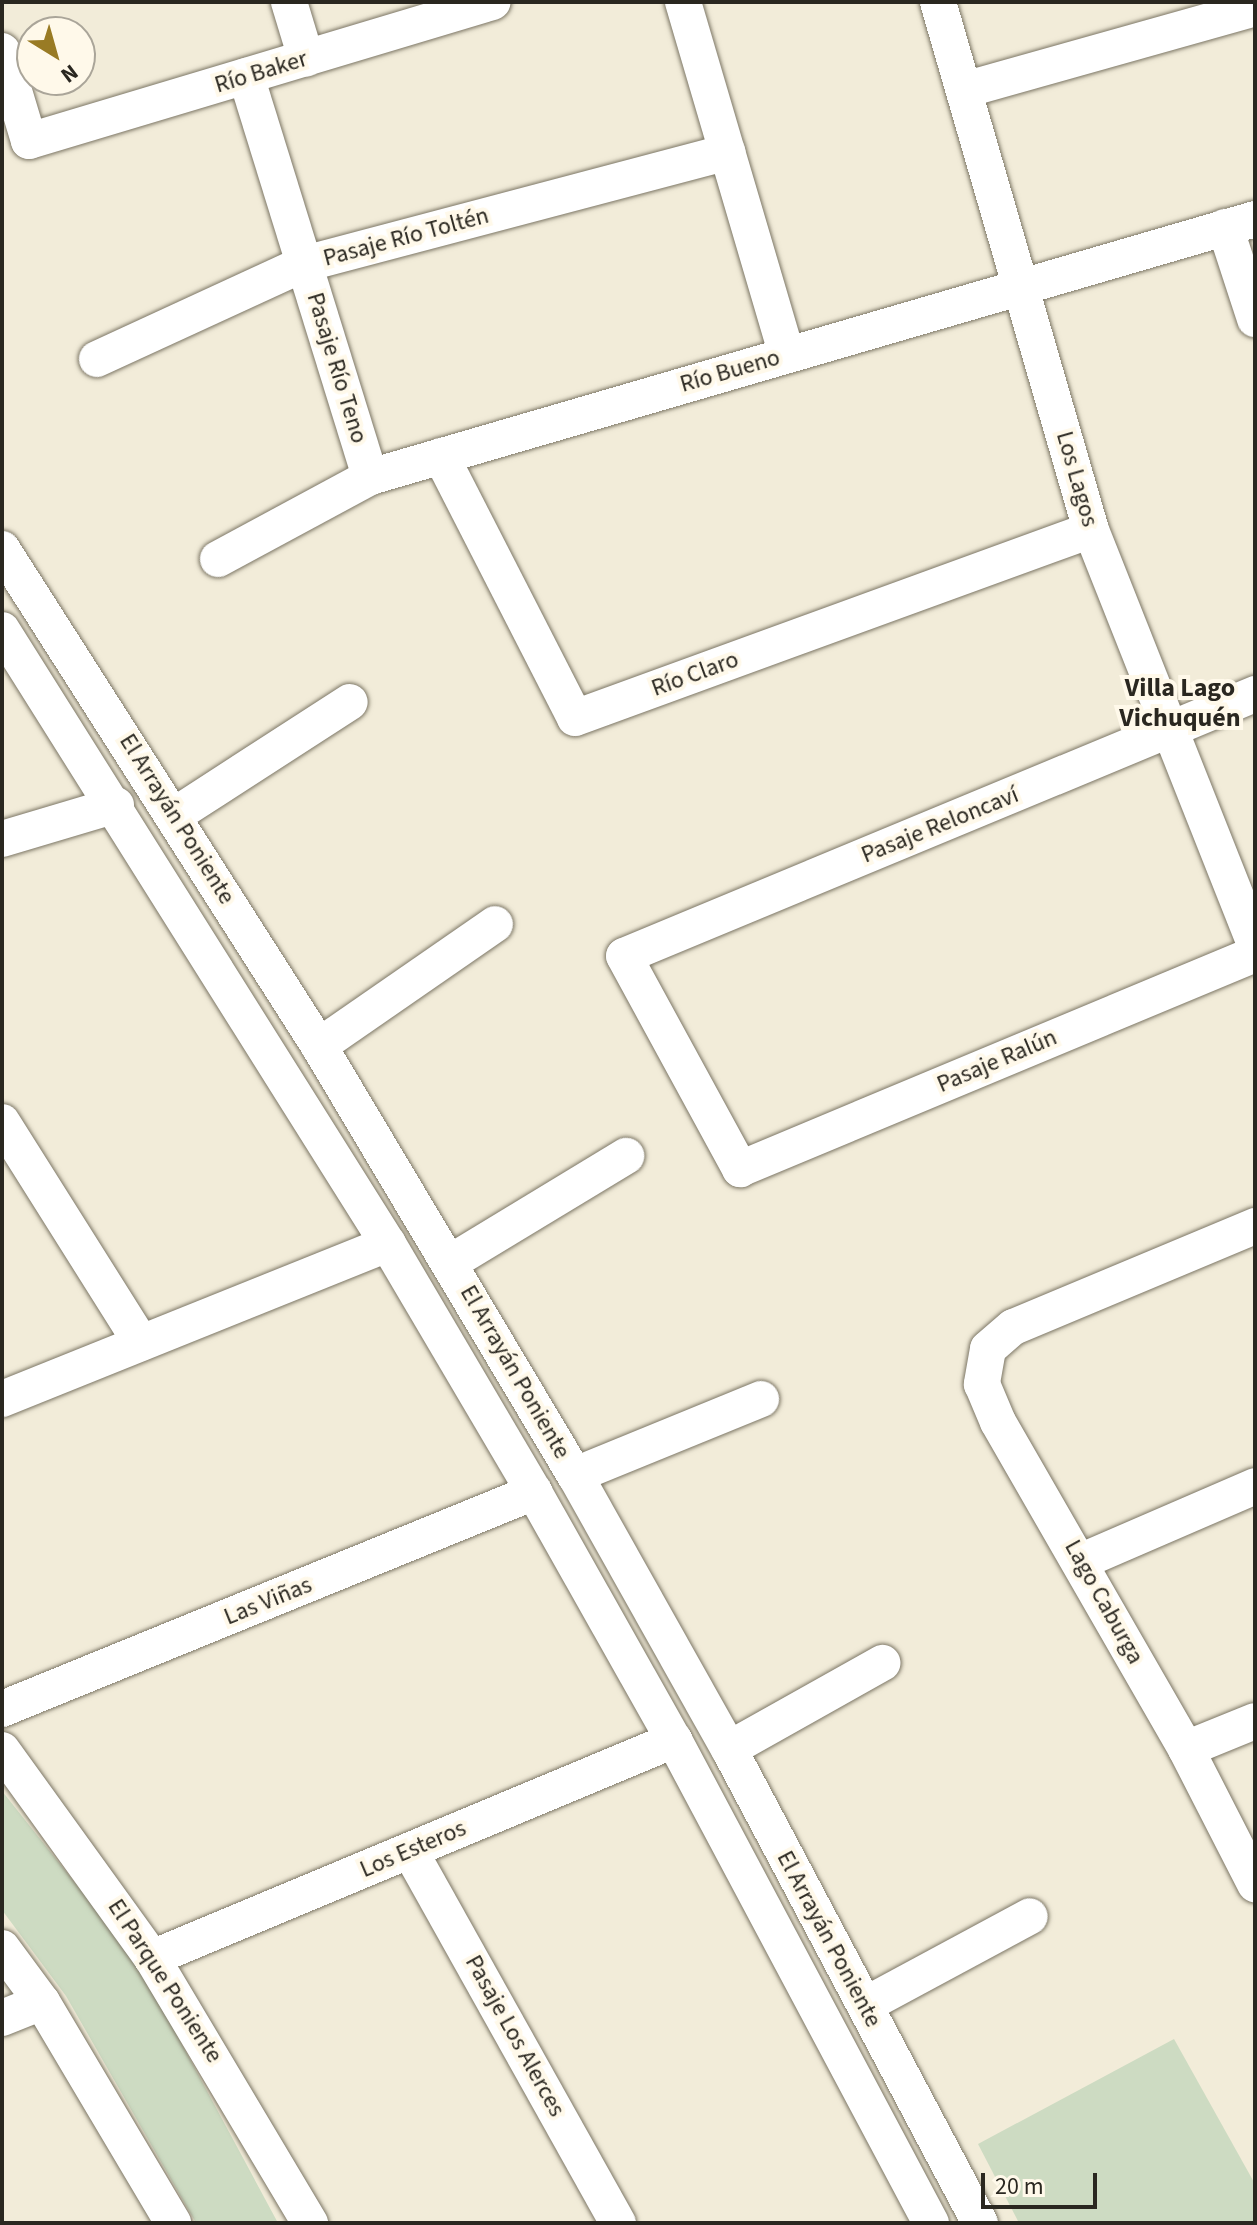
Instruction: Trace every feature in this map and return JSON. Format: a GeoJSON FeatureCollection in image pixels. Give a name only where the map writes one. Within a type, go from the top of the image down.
{"type":"FeatureCollection","features":[{"type":"Feature","properties":{"kind":"street"},"geometry":{"type":"LineString","coordinates":[[289,2],[306,58]]}},
{"type":"Feature","properties":{"kind":"street","name":"Río Baker"},"geometry":{"type":"LineString","coordinates":[[2,51],[29,141],[493,2]]}},
{"type":"Feature","properties":{"kind":"street"},"geometry":{"type":"LineString","coordinates":[[683,2],[787,355]]}},
{"type":"Feature","properties":{"kind":"street","name":"Los Lagos"},"geometry":{"type":"LineString","coordinates":[[938,2],[1091,530],[1255,944]]}},
{"type":"Feature","properties":{"kind":"street"},"geometry":{"type":"LineString","coordinates":[[964,90],[1255,8]]}},
{"type":"Feature","properties":{"kind":"street","name":"Pasaje Río Teno"},"geometry":{"type":"LineString","coordinates":[[246,76],[370,477]]}},
{"type":"Feature","properties":{"kind":"street","name":"Pasaje Río Toltén"},"geometry":{"type":"LineString","coordinates":[[97,359],[304,264],[727,152]]}},
{"type":"Feature","properties":{"kind":"street"},"geometry":{"type":"LineString","coordinates":[[1240,223],[1255,319]]}},
{"type":"Feature","properties":{"kind":"street","name":"Río Bueno"},"geometry":{"type":"LineString","coordinates":[[218,559],[370,477],[1021,284],[1240,223]]}},
{"type":"Feature","properties":{"kind":"street","name":"Río Claro"},"geometry":{"type":"LineString","coordinates":[[441,456],[575,718],[1091,530]]}},
{"type":"Feature","properties":{"kind":"street","name":"El Arrayán Poniente"},"geometry":{"type":"LineString","coordinates":[[2,549],[175,815],[451,1262],[729,1749],[980,2223]]}},
{"type":"Feature","properties":{"kind":"street","name":"El Arrayán Poniente"},"geometry":{"type":"LineString","coordinates":[[2,630],[116,805],[388,1244],[534,1492],[674,1740],[931,2223]]}},
{"type":"Feature","properties":{"kind":"street","name":"Pasaje Reloncaví"},"geometry":{"type":"LineString","coordinates":[[740,1169],[624,956],[1255,694]]}},
{"type":"Feature","properties":{"kind":"street"},"geometry":{"type":"LineString","coordinates":[[175,815],[350,702]]}},
{"type":"Feature","properties":{"kind":"street"},"geometry":{"type":"LineString","coordinates":[[2,839],[116,805]]}},
{"type":"Feature","properties":{"kind":"street"},"geometry":{"type":"LineString","coordinates":[[319,1046],[495,924]]}},
{"type":"Feature","properties":{"kind":"street","name":"Pasaje Ralún"},"geometry":{"type":"LineString","coordinates":[[740,1169],[1255,954]]}},
{"type":"Feature","properties":{"kind":"street"},"geometry":{"type":"LineString","coordinates":[[2,1122],[141,1343]]}},
{"type":"Feature","properties":{"kind":"street"},"geometry":{"type":"LineString","coordinates":[[451,1262],[626,1156]]}},
{"type":"Feature","properties":{"kind":"street","name":"Lago Caburga"},"geometry":{"type":"LineString","coordinates":[[1255,1226],[1013,1327],[988,1349],[982,1384],[998,1422],[1082,1561],[1186,1749],[1255,1884]]}},
{"type":"Feature","properties":{"kind":"street"},"geometry":{"type":"LineString","coordinates":[[2,1399],[388,1244]]}},
{"type":"Feature","properties":{"kind":"street"},"geometry":{"type":"LineString","coordinates":[[575,1475],[761,1399]]}},
{"type":"Feature","properties":{"kind":"street"},"geometry":{"type":"LineString","coordinates":[[1082,1561],[1255,1486]]}},
{"type":"Feature","properties":{"kind":"street","name":"Las Viñas"},"geometry":{"type":"LineString","coordinates":[[2,1709],[534,1492]]}},
{"type":"Feature","properties":{"kind":"street"},"geometry":{"type":"LineString","coordinates":[[729,1749],[882,1663]]}},
{"type":"Feature","properties":{"kind":"street"},"geometry":{"type":"LineString","coordinates":[[1186,1749],[1255,1721]]}},
{"type":"Feature","properties":{"kind":"street","name":"Los Esteros"},"geometry":{"type":"LineString","coordinates":[[152,1958],[674,1740]]}},
{"type":"Feature","properties":{"kind":"street","name":"El Parque Poniente"},"geometry":{"type":"LineString","coordinates":[[2,1750],[152,1958],[310,2223]]}},
{"type":"Feature","properties":{"kind":"street","name":"Pasaje Los Alerces"},"geometry":{"type":"LineString","coordinates":[[410,1851],[618,2223]]}},
{"type":"Feature","properties":{"kind":"street"},"geometry":{"type":"LineString","coordinates":[[865,2005],[1030,1916]]}},
{"type":"Feature","properties":{"kind":"street"},"geometry":{"type":"LineString","coordinates":[[2,1948],[42,2002],[173,2223]]}},
{"type":"Feature","properties":{"kind":"street"},"geometry":{"type":"LineString","coordinates":[[2,2018],[42,2002]]}},
{"type":"Feature","properties":{"kind":"green space"},"geometry":{"type":"Polygon","coordinates":[[[2,1791],[137,1961],[278,2223],[196,2223],[66,1996],[2,1910],[2,1791]]]}},
{"type":"Feature","properties":{"kind":"green space"},"geometry":{"type":"Polygon","coordinates":[[[1174,2039],[1255,2184],[1255,2223],[1019,2223],[978,2144],[1174,2039]]]}},
{"type":"Feature","properties":{"kind":"district","name":"Villa Lago Vichuquén"},"geometry":{"type":"Point","coordinates":[1180,703]}}]}
